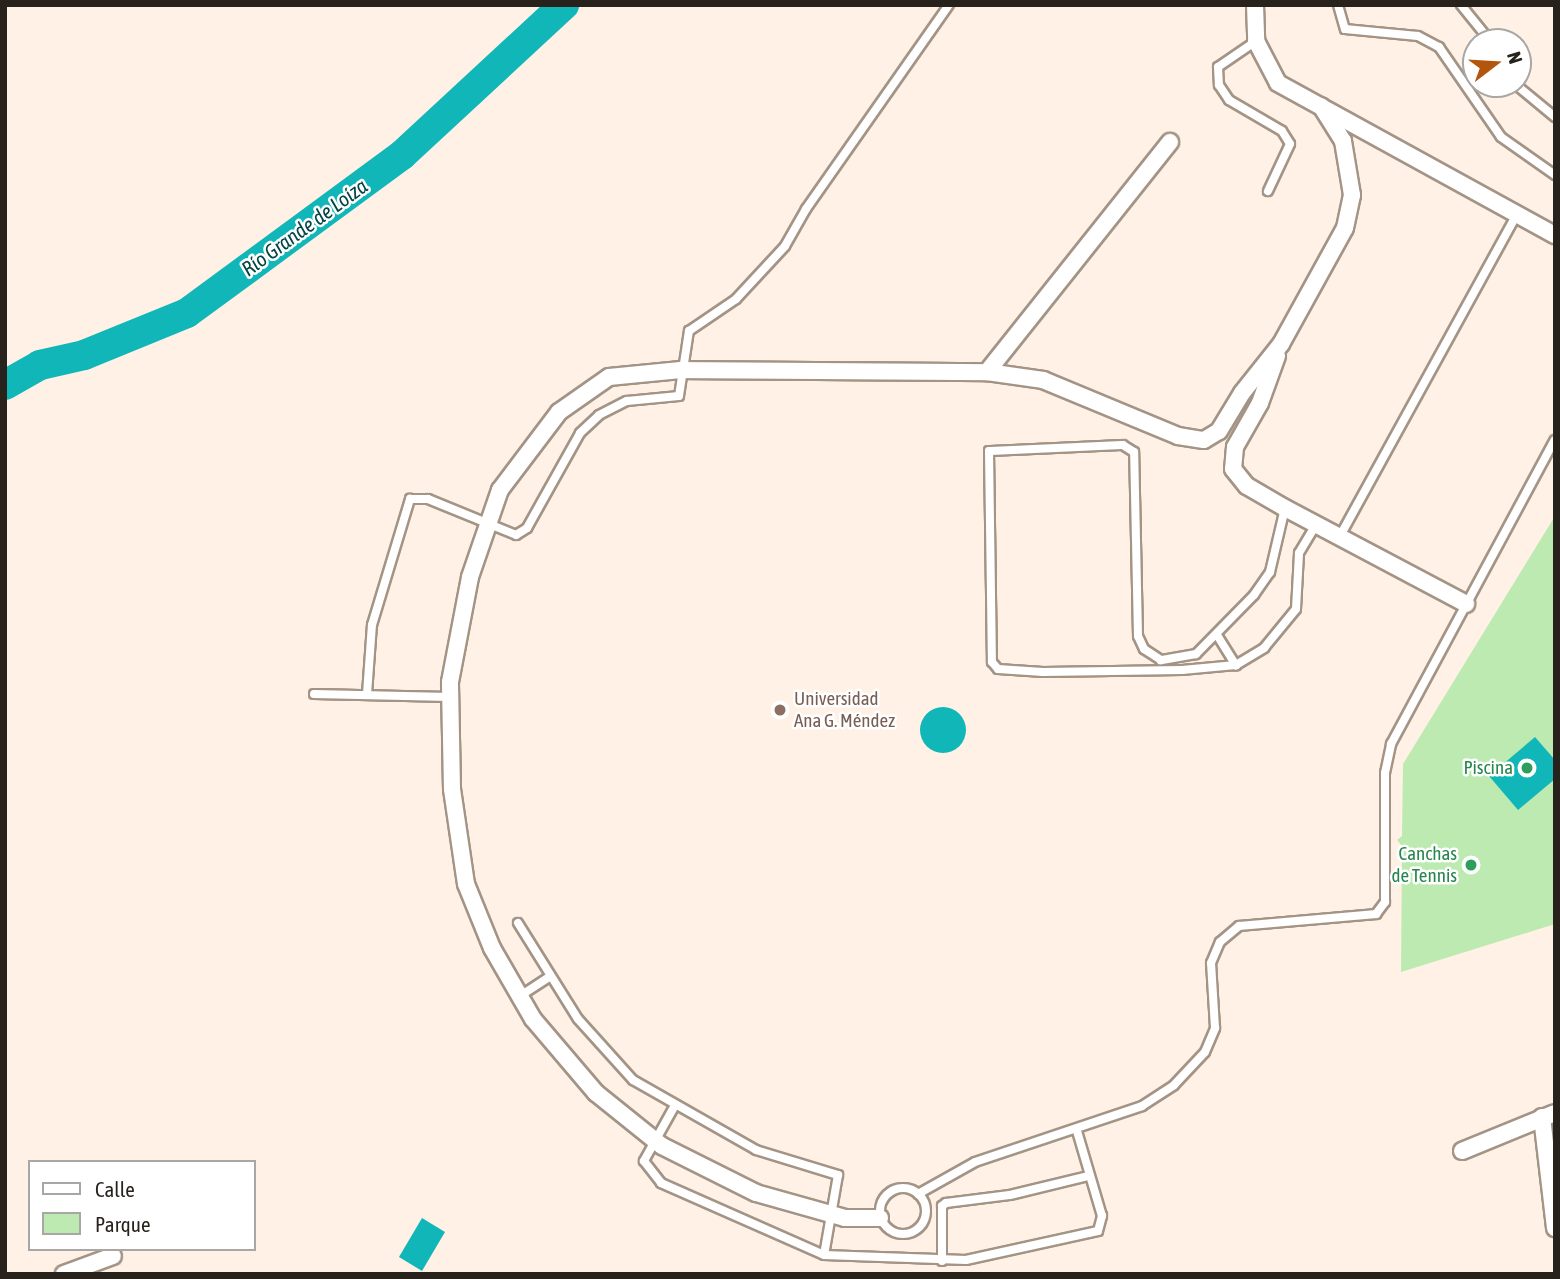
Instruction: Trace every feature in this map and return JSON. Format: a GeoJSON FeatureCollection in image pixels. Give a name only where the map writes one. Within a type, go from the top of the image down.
{"type":"FeatureCollection","features":[{"type":"Feature","properties":{"kind":"street"},"geometry":{"type":"LineString","coordinates":[[1255,5],[1256,41],[1278,83],[1553,231]]}},
{"type":"Feature","properties":{"kind":"street"},"geometry":{"type":"LineString","coordinates":[[1321,106],[1343,141],[1352,195],[1345,228],[1281,344],[1260,403],[1235,447],[1233,469],[1247,486],[1315,526],[1466,604]]}},
{"type":"Feature","properties":{"kind":"street"},"geometry":{"type":"LineString","coordinates":[[987,372],[1170,142]]}},
{"type":"Feature","properties":{"kind":"street"},"geometry":{"type":"LineString","coordinates":[[880,1218],[832,1215],[756,1193],[653,1140],[596,1093],[533,1019],[492,948],[466,884],[452,789],[450,697],[470,577],[500,490],[559,412],[609,377],[681,370],[987,372],[1043,380],[1178,436],[1204,440],[1220,431],[1242,393],[1281,344]]}},
{"type":"Feature","properties":{"kind":"street"},"geometry":{"type":"LineString","coordinates":[[1462,1151],[1548,1115],[1555,1228]]}},
{"type":"Feature","properties":{"kind":"street"},"geometry":{"type":"LineString","coordinates":[[64,1274],[113,1256]]}},
{"type":"Feature","properties":{"kind":"lane"},"geometry":{"type":"LineString","coordinates":[[367,694],[372,625],[386,566],[410,499],[428,499],[511,535],[522,533],[580,433],[611,406],[675,398],[681,393],[681,370],[689,331],[736,299],[785,246],[806,209],[949,5]]}},
{"type":"Feature","properties":{"kind":"lane"},"geometry":{"type":"LineString","coordinates":[[1338,5],[1345,29],[1418,36],[1439,47],[1501,138],[1555,175]]}},
{"type":"Feature","properties":{"kind":"lane"},"geometry":{"type":"LineString","coordinates":[[1461,5],[1480,28]]}},
{"type":"Feature","properties":{"kind":"lane"},"geometry":{"type":"LineString","coordinates":[[1256,41],[1218,67],[1219,85],[1229,100],[1282,131],[1290,144],[1268,191]]}},
{"type":"Feature","properties":{"kind":"lane"},"geometry":{"type":"LineString","coordinates":[[1532,98],[1555,117]]}},
{"type":"Feature","properties":{"kind":"lane"},"geometry":{"type":"LineString","coordinates":[[1340,537],[1517,214]]}},
{"type":"Feature","properties":{"kind":"lane"},"geometry":{"type":"LineString","coordinates":[[918,1194],[975,1162],[1076,1131],[1142,1106],[1174,1085],[1205,1052],[1215,1028],[1211,963],[1220,943],[1240,926],[1265,921],[1363,918],[1376,914],[1385,902],[1385,774],[1391,744],[1555,440]]}},
{"type":"Feature","properties":{"kind":"lane"},"geometry":{"type":"LineString","coordinates":[[1285,508],[1270,572],[1217,635],[1187,658],[1161,660],[1144,649],[1138,636],[1137,468],[1129,447],[989,452],[990,656],[998,669],[1093,672],[1236,665],[1264,648],[1296,609],[1299,553],[1315,526]]}},
{"type":"Feature","properties":{"kind":"lane"},"geometry":{"type":"LineString","coordinates":[[1217,635],[1236,665]]}},
{"type":"Feature","properties":{"kind":"lane"},"geometry":{"type":"LineString","coordinates":[[314,694],[450,697]]}},
{"type":"Feature","properties":{"kind":"lane"},"geometry":{"type":"LineString","coordinates":[[518,923],[549,977],[604,1051],[633,1080],[674,1107],[756,1150],[834,1171],[840,1180],[824,1255]]}},
{"type":"Feature","properties":{"kind":"lane"},"geometry":{"type":"LineString","coordinates":[[520,996],[549,977]]}},
{"type":"Feature","properties":{"kind":"lane"},"geometry":{"type":"LineString","coordinates":[[674,1107],[653,1140],[644,1161],[661,1183],[824,1255],[942,1261],[1007,1255],[1098,1231],[1102,1216],[1076,1131]]}},
{"type":"Feature","properties":{"kind":"lane"},"geometry":{"type":"LineString","coordinates":[[942,1261],[942,1206],[946,1202],[1010,1195],[1088,1176]]}},
{"type":"Feature","properties":{"kind":"lane"},"geometry":{"type":"LineString","coordinates":[[907,1188],[918,1194],[926,1215],[917,1230],[899,1234],[880,1218],[880,1207],[889,1192],[907,1188]]}},
{"type":"Feature","properties":{"kind":"green space"},"geometry":{"type":"Polygon","coordinates":[[[1555,516],[1555,924],[1401,972],[1402,846],[1397,840],[1402,836],[1403,764],[1555,516]]]}},
{"type":"Feature","properties":{"kind":"water"},"geometry":{"type":"Polygon","coordinates":[[[943,707],[959,714],[966,730],[959,746],[943,753],[927,746],[920,730],[927,714],[943,707]]]}},
{"type":"Feature","properties":{"kind":"water","name":"Piscina"},"geometry":{"type":"Polygon","coordinates":[[[1535,737],[1555,760],[1555,779],[1518,810],[1489,776],[1535,737]]]}},
{"type":"Feature","properties":{"kind":"water"},"geometry":{"type":"Polygon","coordinates":[[[422,1218],[445,1232],[422,1271],[399,1257],[422,1218]]]}},
{"type":"Feature","properties":{"kind":"waterway","name":"Río Grande de Loíza"},"geometry":{"type":"LineString","coordinates":[[5,385],[40,365],[84,355],[187,313],[402,155],[564,5]]}},
{"type":"Feature","properties":{"kind":"place","name":"Universidad Ana G. Méndez"},"geometry":{"type":"Point","coordinates":[780,710]}},
{"type":"Feature","properties":{"kind":"place","name":"Piscina"},"geometry":{"type":"Point","coordinates":[1527,768]}},
{"type":"Feature","properties":{"kind":"place","name":"Canchas de Tennis"},"geometry":{"type":"Point","coordinates":[1471,865]}}]}
